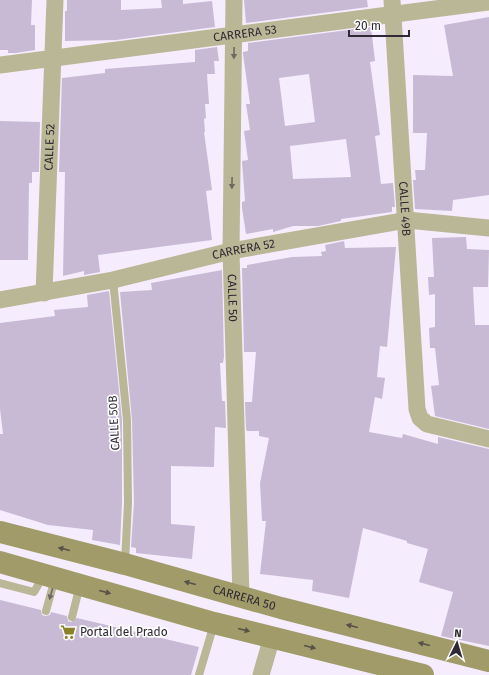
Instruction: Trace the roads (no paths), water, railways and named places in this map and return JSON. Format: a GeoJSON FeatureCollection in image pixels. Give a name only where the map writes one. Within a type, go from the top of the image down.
{"type":"FeatureCollection","features":[{"type":"Feature","properties":{"kind":"street","name":"CALLE 52"},"geometry":{"type":"LineString","coordinates":[[44,293],[55,0]]}},
{"type":"Feature","properties":{"kind":"street","name":"CALLE 50"},"geometry":{"type":"LineString","coordinates":[[234,0],[231,251],[241,596]]}},
{"type":"Feature","properties":{"kind":"street","name":"CARRERA 53"},"geometry":{"type":"LineString","coordinates":[[0,65],[234,34],[393,7],[489,2]]}},
{"type":"Feature","properties":{"kind":"street","name":"CALLE 49B"},"geometry":{"type":"LineString","coordinates":[[393,7],[407,220],[417,409],[420,418],[427,424],[489,439]]}},
{"type":"Feature","properties":{"kind":"street","name":"CARRERA 52"},"geometry":{"type":"LineString","coordinates":[[0,300],[113,280],[231,251],[407,220],[489,228]]}},
{"type":"Feature","properties":{"kind":"street","name":"CARRERA 50"},"geometry":{"type":"LineString","coordinates":[[0,532],[125,564],[281,608],[489,661]]}},
{"type":"Feature","properties":{"kind":"street"},"geometry":{"type":"LineString","coordinates":[[0,562],[386,670],[423,675]]}},
{"type":"Feature","properties":{"kind":"street"},"geometry":{"type":"LineString","coordinates":[[261,675],[272,638]]}},
{"type":"Feature","properties":{"kind":"lane","name":"CALLE 50B"},"geometry":{"type":"LineString","coordinates":[[113,280],[127,420],[128,504],[125,564]]}},
{"type":"Feature","properties":{"kind":"lane"},"geometry":{"type":"LineString","coordinates":[[0,584],[34,592],[50,576]]}},
{"type":"Feature","properties":{"kind":"lane"},"geometry":{"type":"LineString","coordinates":[[46,611],[50,576]]}},
{"type":"Feature","properties":{"kind":"lane"},"geometry":{"type":"LineString","coordinates":[[72,617],[80,585]]}},
{"type":"Feature","properties":{"kind":"lane"},"geometry":{"type":"LineString","coordinates":[[199,675],[214,623]]}},
{"type":"Feature","properties":{"kind":"place","name":"Portal del Prado"},"geometry":{"type":"Point","coordinates":[68,632]}}]}
